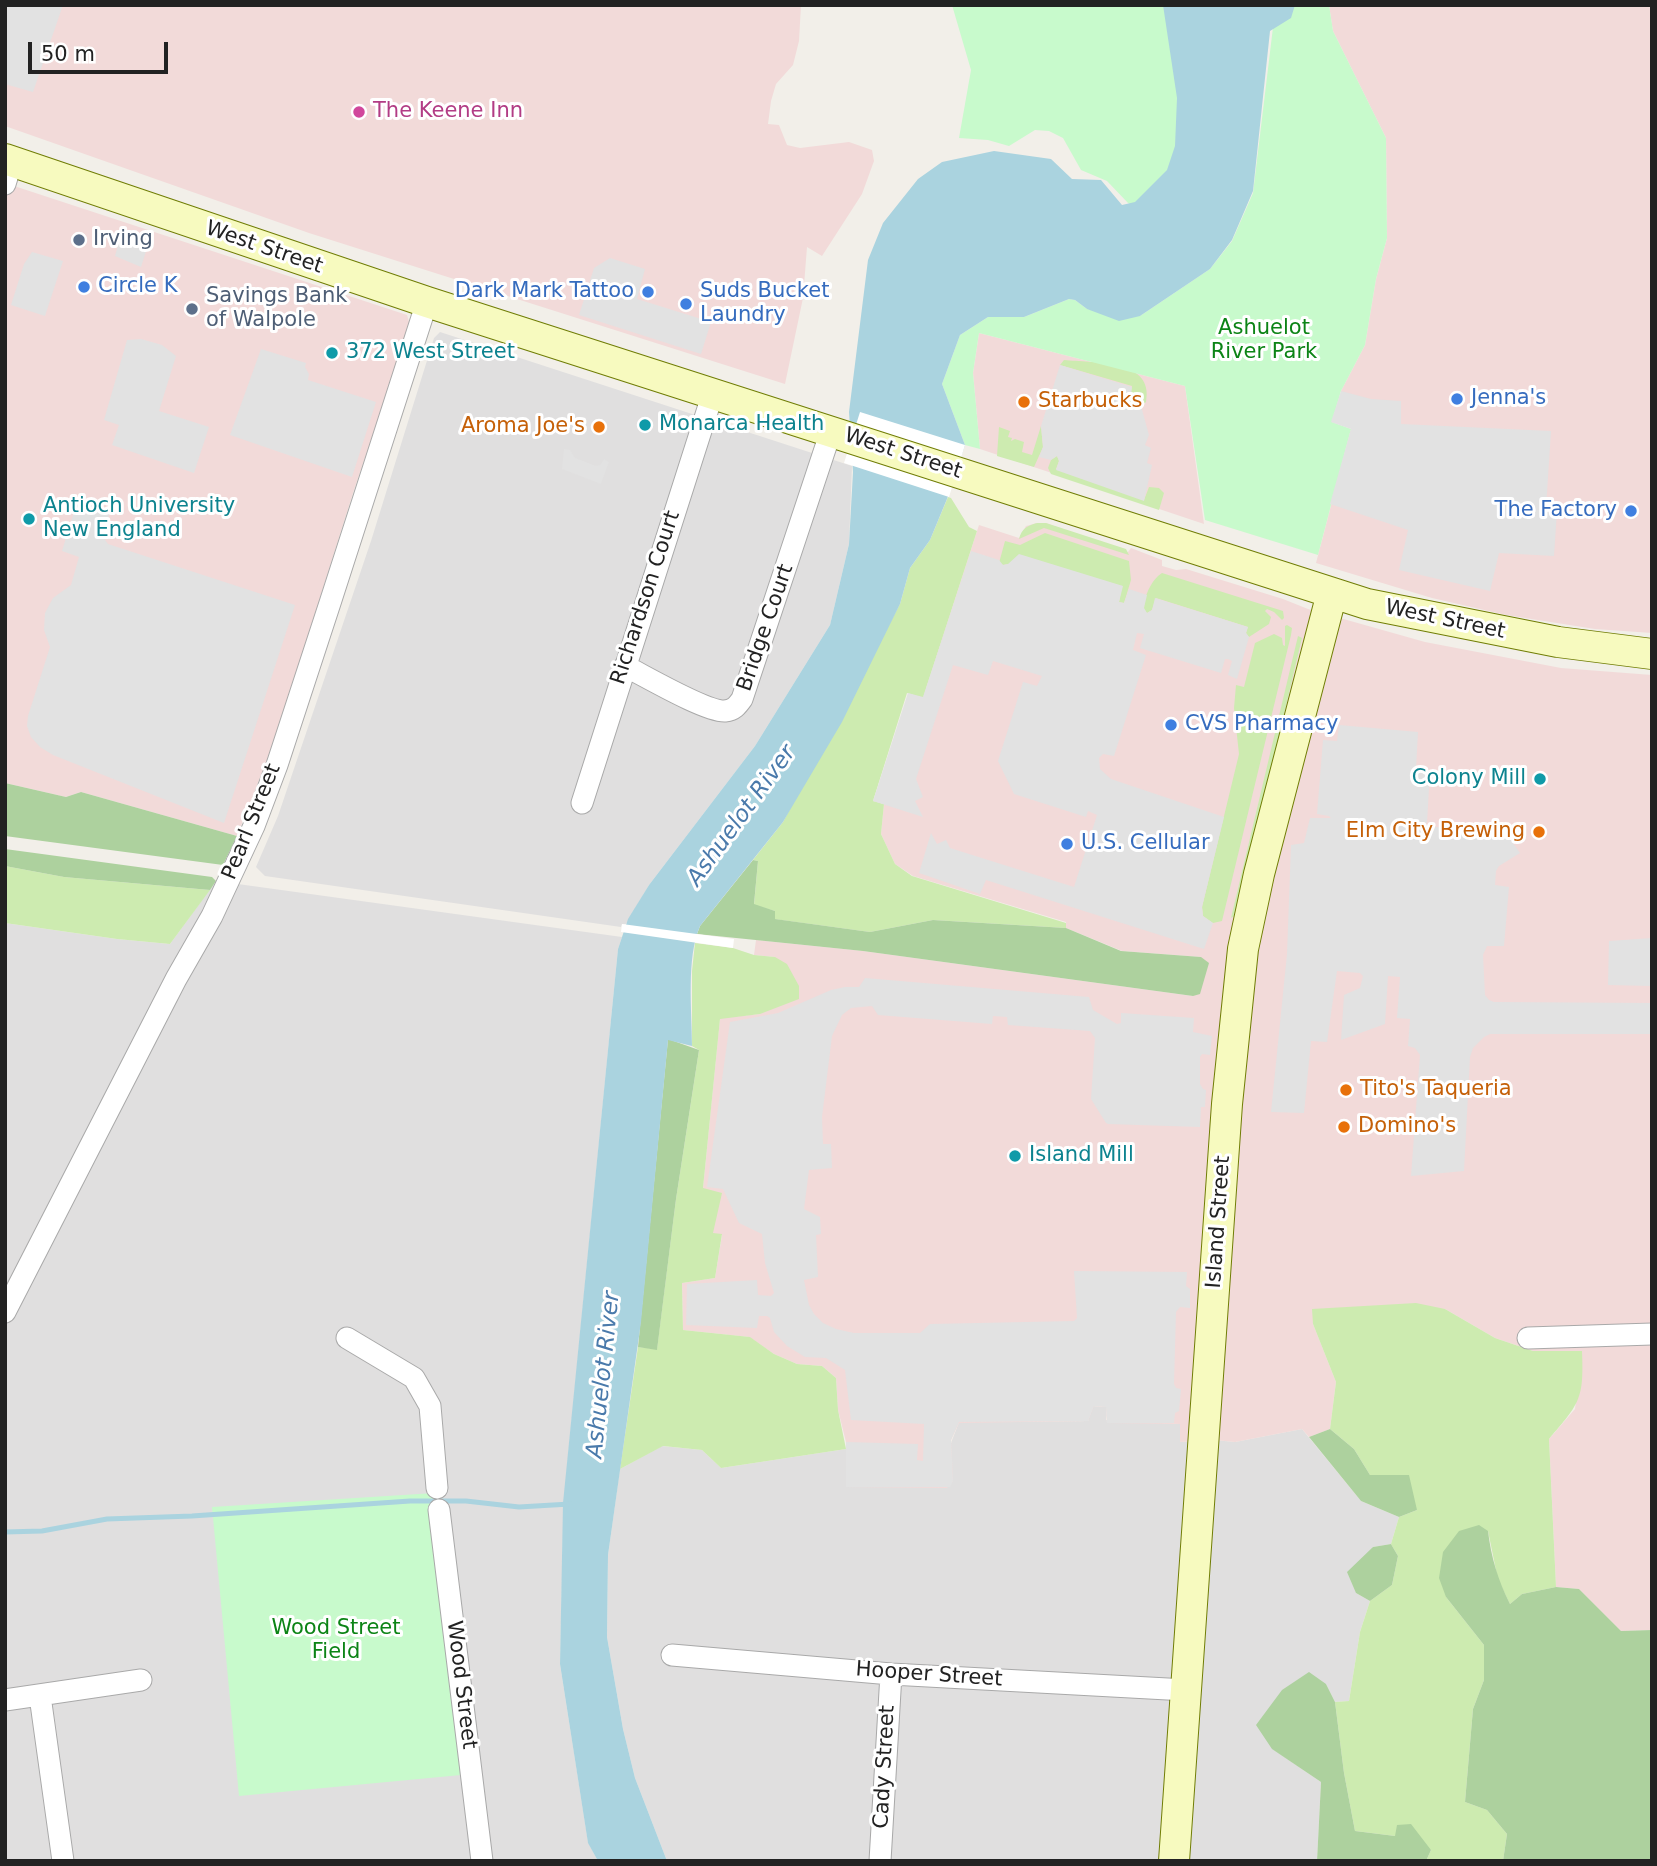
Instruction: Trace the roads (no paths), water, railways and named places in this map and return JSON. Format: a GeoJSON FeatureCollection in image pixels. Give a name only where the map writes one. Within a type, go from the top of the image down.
{"type":"FeatureCollection","features":[{"type":"Feature","properties":{"kind":"street","name":"West Street"},"geometry":{"type":"LineString","coordinates":[[8,168],[1367,604],[1558,642],[1652,654]]}},
{"type":"Feature","properties":{"kind":"street","name":"Pearl Street"},"geometry":{"type":"LineString","coordinates":[[5,1312],[13,1280],[212,916],[254,826],[330,603],[427,302]]}},
{"type":"Feature","properties":{"kind":"street","name":"Richardson Court"},"geometry":{"type":"LineString","coordinates":[[582,803],[713,393]]}},
{"type":"Feature","properties":{"kind":"street","name":"Bridge Court"},"geometry":{"type":"LineString","coordinates":[[625,666],[723,712],[735,709],[743,699],[771,617],[842,434]]}},
{"type":"Feature","properties":{"kind":"street","name":"Island Street"},"geometry":{"type":"LineString","coordinates":[[1174,1861],[1227,1101],[1243,949],[1259,874],[1332,593]]}},
{"type":"Feature","properties":{"kind":"street"},"geometry":{"type":"LineString","coordinates":[[1528,1338],[1652,1334]]}},
{"type":"Feature","properties":{"kind":"street"},"geometry":{"type":"LineString","coordinates":[[346,1338],[414,1378],[430,1406],[438,1488]]}},
{"type":"Feature","properties":{"kind":"street","name":"Wood Street"},"geometry":{"type":"LineString","coordinates":[[439,1510],[482,1861]]}},
{"type":"Feature","properties":{"kind":"street","name":"Hooper Street"},"geometry":{"type":"LineString","coordinates":[[672,1655],[891,1674],[1186,1690]]}},
{"type":"Feature","properties":{"kind":"street","name":"Cady Street"},"geometry":{"type":"LineString","coordinates":[[880,1861],[891,1674]]}},
{"type":"Feature","properties":{"kind":"street"},"geometry":{"type":"LineString","coordinates":[[5,1700],[141,1680]]}},
{"type":"Feature","properties":{"kind":"street"},"geometry":{"type":"LineString","coordinates":[[40,1696],[63,1861]]}},
{"type":"Feature","properties":{"kind":"water","name":"Ashuelot River"},"geometry":{"type":"Polygon","coordinates":[[[1163,5],[1295,5],[1291,18],[1270,31],[1253,191],[1232,240],[1210,269],[1140,316],[1119,321],[1069,299],[1024,317],[988,317],[960,335],[942,384],[965,445],[930,540],[910,568],[900,604],[842,722],[783,822],[700,926],[696,939],[691,985],[692,1046],[668,1040],[641,1322],[608,1555],[607,1637],[623,1729],[635,1778],[667,1861],[598,1861],[588,1843],[560,1664],[563,1503],[618,949],[628,919],[649,885],[755,746],[830,625],[849,544],[853,472],[849,412],[868,260],[883,223],[918,179],[942,162],[994,151],[1051,159],[1072,179],[1101,180],[1122,205],[1135,202],[1167,170],[1175,146],[1177,98],[1163,5]]]}},
{"type":"Feature","properties":{"kind":"waterway"},"geometry":{"type":"LineString","coordinates":[[5,1532],[42,1531],[107,1519],[410,1501],[466,1501],[519,1507],[570,1504]]}},
{"type":"Feature","properties":{"kind":"place","name":"The Keene Inn"},"geometry":{"type":"Point","coordinates":[359,112]}},
{"type":"Feature","properties":{"kind":"place","name":"Irving"},"geometry":{"type":"Point","coordinates":[79,240]}},
{"type":"Feature","properties":{"kind":"place","name":"Circle K"},"geometry":{"type":"Point","coordinates":[84,287]}},
{"type":"Feature","properties":{"kind":"place","name":"Dark Mark Tattoo"},"geometry":{"type":"Point","coordinates":[648,292]}},
{"type":"Feature","properties":{"kind":"place","name":"Suds Bucket Laundry"},"geometry":{"type":"Point","coordinates":[686,304]}},
{"type":"Feature","properties":{"kind":"place","name":"Savings Bank of Walpole"},"geometry":{"type":"Point","coordinates":[192,309]}},
{"type":"Feature","properties":{"kind":"place","name":"372 West Street"},"geometry":{"type":"Point","coordinates":[332,353]}},
{"type":"Feature","properties":{"kind":"place","name":"Jenna's"},"geometry":{"type":"Point","coordinates":[1457,399]}},
{"type":"Feature","properties":{"kind":"place","name":"Starbucks"},"geometry":{"type":"Point","coordinates":[1024,402]}},
{"type":"Feature","properties":{"kind":"place","name":"Monarca Health"},"geometry":{"type":"Point","coordinates":[645,425]}},
{"type":"Feature","properties":{"kind":"place","name":"Aroma Joe's"},"geometry":{"type":"Point","coordinates":[599,427]}},
{"type":"Feature","properties":{"kind":"place","name":"The Factory"},"geometry":{"type":"Point","coordinates":[1631,511]}},
{"type":"Feature","properties":{"kind":"place","name":"Antioch University New England"},"geometry":{"type":"Point","coordinates":[29,519]}},
{"type":"Feature","properties":{"kind":"place","name":"CVS Pharmacy"},"geometry":{"type":"Point","coordinates":[1171,725]}},
{"type":"Feature","properties":{"kind":"place","name":"Colony Mill"},"geometry":{"type":"Point","coordinates":[1540,779]}},
{"type":"Feature","properties":{"kind":"place","name":"Elm City Brewing"},"geometry":{"type":"Point","coordinates":[1539,832]}},
{"type":"Feature","properties":{"kind":"place","name":"U.S. Cellular"},"geometry":{"type":"Point","coordinates":[1067,844]}},
{"type":"Feature","properties":{"kind":"place","name":"Tito's Taqueria"},"geometry":{"type":"Point","coordinates":[1346,1090]}},
{"type":"Feature","properties":{"kind":"place","name":"Domino's"},"geometry":{"type":"Point","coordinates":[1344,1127]}},
{"type":"Feature","properties":{"kind":"place","name":"Island Mill"},"geometry":{"type":"Point","coordinates":[1015,1156]}},
{"type":"Feature","properties":{"kind":"park label","name":"Ashuelot River Park"},"geometry":{"type":"Point","coordinates":[1264,341]}},
{"type":"Feature","properties":{"kind":"park label","name":"Wood Street Field"},"geometry":{"type":"Point","coordinates":[336,1641]}}]}
